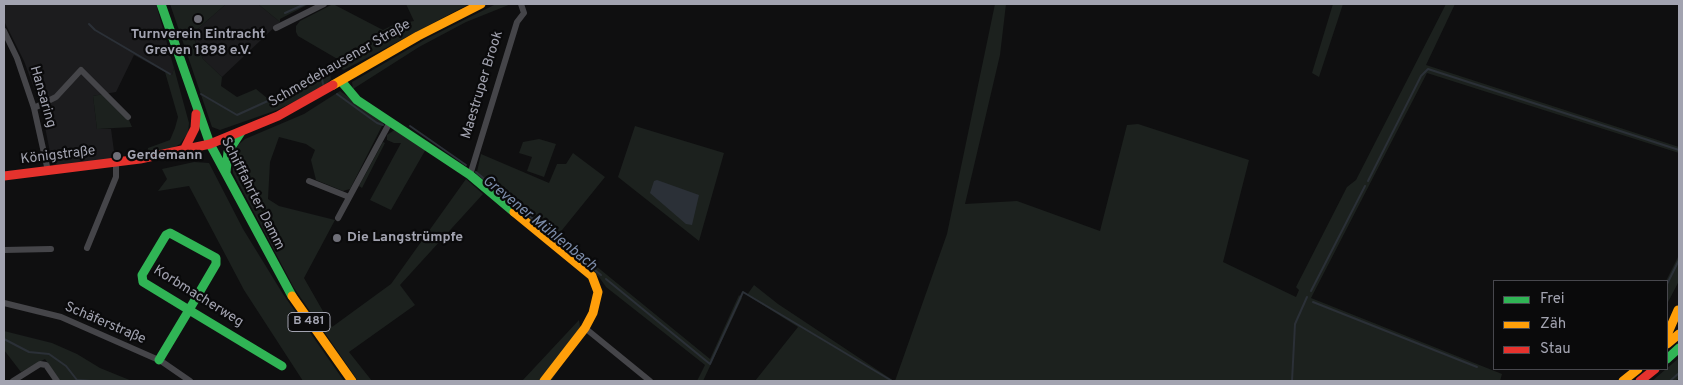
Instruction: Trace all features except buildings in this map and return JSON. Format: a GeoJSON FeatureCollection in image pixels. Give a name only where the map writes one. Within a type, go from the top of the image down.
{"type":"FeatureCollection","features":[{"type":"Feature","properties":{"kind":"main road","name":"Schifffahrter Damm"},"geometry":{"type":"LineString","coordinates":[[162,4],[196,108],[210,144],[287,289],[352,381]]}},
{"type":"Feature","properties":{"kind":"main road","name":"Schmedehausener Straße"},"geometry":{"type":"LineString","coordinates":[[210,144],[278,116],[418,36],[480,4]]}},
{"type":"Feature","properties":{"kind":"main road"},"geometry":{"type":"LineString","coordinates":[[341,81],[357,100],[470,176],[592,276],[598,292],[593,313],[544,381]]}},
{"type":"Feature","properties":{"kind":"main road","name":"B 481"},"geometry":{"type":"LineString","coordinates":[[184,150],[195,128],[196,108]]}},
{"type":"Feature","properties":{"kind":"main road"},"geometry":{"type":"LineString","coordinates":[[226,174],[228,152],[241,132]]}},
{"type":"Feature","properties":{"kind":"main road","name":"Königstraße"},"geometry":{"type":"LineString","coordinates":[[4,176],[116,162],[210,144]]}},
{"type":"Feature","properties":{"kind":"main road","name":"Korbmacherweg"},"geometry":{"type":"LineString","coordinates":[[189,310],[216,261],[208,254],[170,233],[142,275],[144,282],[189,310],[282,366]]}},
{"type":"Feature","properties":{"kind":"main road"},"geometry":{"type":"LineString","coordinates":[[158,360],[189,310]]}},
{"type":"Feature","properties":{"kind":"main road"},"geometry":{"type":"LineString","coordinates":[[1668,333],[1678,310]]}},
{"type":"Feature","properties":{"kind":"main road"},"geometry":{"type":"LineString","coordinates":[[1668,343],[1679,334]]}},
{"type":"Feature","properties":{"kind":"main road"},"geometry":{"type":"LineString","coordinates":[[1668,358],[1679,348]]}},
{"type":"Feature","properties":{"kind":"main road"},"geometry":{"type":"LineString","coordinates":[[1623,381],[1637,370]]}},
{"type":"Feature","properties":{"kind":"main road"},"geometry":{"type":"LineString","coordinates":[[1640,381],[1654,370]]}},
{"type":"Feature","properties":{"kind":"street"},"geometry":{"type":"LineString","coordinates":[[276,28],[324,4]]}},
{"type":"Feature","properties":{"kind":"street","name":"Maestruper Brook"},"geometry":{"type":"LineString","coordinates":[[470,176],[517,22],[524,13],[521,4]]}},
{"type":"Feature","properties":{"kind":"street","name":"Hansaring"},"geometry":{"type":"LineString","coordinates":[[4,32],[6,41],[17,58],[34,108],[48,171]]}},
{"type":"Feature","properties":{"kind":"street"},"geometry":{"type":"LineString","coordinates":[[34,108],[56,96],[81,70],[128,116]]}},
{"type":"Feature","properties":{"kind":"street"},"geometry":{"type":"LineString","coordinates":[[338,218],[390,122]]}},
{"type":"Feature","properties":{"kind":"street","name":"Königstraße"},"geometry":{"type":"LineString","coordinates":[[87,248],[116,177],[116,162]]}},
{"type":"Feature","properties":{"kind":"street"},"geometry":{"type":"LineString","coordinates":[[309,181],[349,197]]}},
{"type":"Feature","properties":{"kind":"street"},"geometry":{"type":"LineString","coordinates":[[4,250],[51,249]]}},
{"type":"Feature","properties":{"kind":"street","name":"Schäferstraße"},"geometry":{"type":"LineString","coordinates":[[4,303],[61,317],[158,360],[190,381]]}},
{"type":"Feature","properties":{"kind":"street"},"geometry":{"type":"LineString","coordinates":[[584,328],[650,381]]}},
{"type":"Feature","properties":{"kind":"street"},"geometry":{"type":"LineString","coordinates":[[13,381],[40,364],[46,365],[57,381]]}},
{"type":"Feature","properties":{"kind":"shaded area"},"geometry":{"type":"Polygon","coordinates":[[[4,4],[156,4],[174,68],[172,76],[134,55],[116,92],[93,96],[97,129],[111,129],[115,159],[53,167],[41,107],[24,61],[4,21],[4,4]]]}},
{"type":"Feature","properties":{"kind":"shaded area"},"geometry":{"type":"Polygon","coordinates":[[[170,4],[226,4],[192,34],[203,59],[222,77],[221,86],[237,97],[256,89],[267,98],[315,75],[323,77],[330,73],[331,79],[321,89],[277,110],[220,130],[212,127],[170,4]]]}},
{"type":"Feature","properties":{"kind":"shaded area"},"geometry":{"type":"Polygon","coordinates":[[[226,4],[258,4],[280,22],[222,77],[203,59],[192,34],[226,4]]]}},
{"type":"Feature","properties":{"kind":"shaded area"},"geometry":{"type":"Polygon","coordinates":[[[258,4],[309,4],[280,19],[280,22],[258,4]]]}},
{"type":"Feature","properties":{"kind":"shaded area"},"geometry":{"type":"Polygon","coordinates":[[[333,4],[383,30],[393,25],[414,21],[406,4],[469,4],[344,70],[339,68],[346,64],[298,36],[296,32],[296,26],[300,21],[333,4]]]}},
{"type":"Feature","properties":{"kind":"shaded area"},"geometry":{"type":"Polygon","coordinates":[[[496,4],[511,4],[466,22],[419,47],[353,89],[352,82],[426,39],[496,4]]]}},
{"type":"Feature","properties":{"kind":"shaded area"},"geometry":{"type":"Polygon","coordinates":[[[995,4],[1006,4],[1000,55],[965,204],[1017,201],[1100,231],[1127,125],[1138,124],[1249,160],[1223,262],[1296,297],[1299,290],[1296,287],[1347,187],[1356,180],[1446,4],[1455,4],[1426,65],[1679,147],[1679,153],[1427,73],[1311,298],[1502,374],[1500,381],[895,381],[947,234],[995,4]]]}},
{"type":"Feature","properties":{"kind":"shaded area"},"geometry":{"type":"Polygon","coordinates":[[[1333,4],[1343,4],[1319,77],[1312,73],[1333,4]]]}},
{"type":"Feature","properties":{"kind":"shaded area"},"geometry":{"type":"Polygon","coordinates":[[[174,68],[189,123],[188,133],[180,144],[169,150],[147,154],[148,148],[170,140],[175,128],[178,117],[165,72],[172,75],[174,68]]]}},
{"type":"Feature","properties":{"kind":"shaded area"},"geometry":{"type":"Polygon","coordinates":[[[340,91],[384,122],[350,189],[343,191],[316,180],[311,160],[315,150],[306,144],[279,137],[270,162],[268,199],[279,206],[335,220],[304,278],[332,327],[391,284],[466,179],[483,194],[400,285],[415,305],[349,352],[372,381],[358,381],[294,288],[233,173],[232,157],[238,145],[245,139],[304,114],[340,91]]]}},
{"type":"Feature","properties":{"kind":"shaded area"},"geometry":{"type":"Polygon","coordinates":[[[104,94],[129,120],[132,127],[97,129],[93,96],[104,94]]]}},
{"type":"Feature","properties":{"kind":"shaded area"},"geometry":{"type":"Polygon","coordinates":[[[635,126],[724,153],[699,241],[618,177],[635,126]]]}},
{"type":"Feature","properties":{"kind":"shaded area"},"geometry":{"type":"Polygon","coordinates":[[[396,129],[426,149],[391,210],[370,200],[401,143],[387,140],[387,135],[396,129]]]}},
{"type":"Feature","properties":{"kind":"shaded area"},"geometry":{"type":"Polygon","coordinates":[[[539,139],[556,144],[544,177],[527,171],[532,157],[519,153],[523,142],[539,139]]]}},
{"type":"Feature","properties":{"kind":"shaded area"},"geometry":{"type":"Polygon","coordinates":[[[383,142],[385,143],[362,188],[359,186],[383,142]]]}},
{"type":"Feature","properties":{"kind":"shaded area"},"geometry":{"type":"Polygon","coordinates":[[[573,153],[605,177],[558,235],[710,359],[739,295],[742,298],[703,381],[697,381],[705,365],[606,287],[599,277],[476,176],[481,154],[549,183],[557,164],[566,164],[573,153]]]}},
{"type":"Feature","properties":{"kind":"shaded area"},"geometry":{"type":"Polygon","coordinates":[[[194,162],[209,163],[243,229],[283,294],[344,381],[303,381],[244,290],[189,186],[158,191],[167,179],[162,169],[194,162]]]}},
{"type":"Feature","properties":{"kind":"shaded area"},"geometry":{"type":"Polygon","coordinates":[[[657,180],[699,195],[692,225],[686,224],[650,193],[654,181],[657,180]]]}},
{"type":"Feature","properties":{"kind":"shaded area"},"geometry":{"type":"Polygon","coordinates":[[[1679,255],[1679,281],[1668,302],[1666,280],[1679,255]]]}},
{"type":"Feature","properties":{"kind":"shaded area"},"geometry":{"type":"Polygon","coordinates":[[[754,285],[778,304],[894,381],[755,381],[798,327],[747,295],[754,285]]]}},
{"type":"Feature","properties":{"kind":"shaded area"},"geometry":{"type":"Polygon","coordinates":[[[579,320],[580,326],[568,355],[551,381],[522,381],[579,320]]]}},
{"type":"Feature","properties":{"kind":"shaded area"},"geometry":{"type":"Polygon","coordinates":[[[4,331],[52,343],[77,354],[100,368],[132,381],[60,381],[45,359],[21,372],[4,350],[4,331]]]}},
{"type":"Feature","properties":{"kind":"shaded area"},"geometry":{"type":"Polygon","coordinates":[[[1679,358],[1679,378],[1675,381],[1652,381],[1665,370],[1668,370],[1668,367],[1679,358]]]}},
{"type":"Feature","properties":{"kind":"waterway"},"geometry":{"type":"LineString","coordinates":[[285,13],[305,4]]}},
{"type":"Feature","properties":{"kind":"waterway","name":"Grevener Mühlenbach"},"geometry":{"type":"LineString","coordinates":[[89,24],[95,30],[170,74]]}},
{"type":"Feature","properties":{"kind":"waterway"},"geometry":{"type":"LineString","coordinates":[[1368,181],[1421,76],[1428,69],[1679,150]]}},
{"type":"Feature","properties":{"kind":"waterway","name":"Grevener Mühlenbach"},"geometry":{"type":"LineString","coordinates":[[201,94],[237,115],[316,79],[322,79],[323,84]]}},
{"type":"Feature","properties":{"kind":"waterway","name":"Grevener Mühlenbach"},"geometry":{"type":"LineString","coordinates":[[337,94],[377,123],[383,125]]}},
{"type":"Feature","properties":{"kind":"waterway","name":"Grevener Mühlenbach"},"geometry":{"type":"LineString","coordinates":[[410,126],[466,165]]}},
{"type":"Feature","properties":{"kind":"waterway","name":"Grevener Mühlenbach"},"geometry":{"type":"LineString","coordinates":[[476,172],[601,275]]}},
{"type":"Feature","properties":{"kind":"waterway"},"geometry":{"type":"LineString","coordinates":[[1311,291],[1365,186]]}},
{"type":"Feature","properties":{"kind":"waterway"},"geometry":{"type":"LineString","coordinates":[[1668,282],[1679,260]]}},
{"type":"Feature","properties":{"kind":"waterway","name":"Grevener Mühlenbach"},"geometry":{"type":"LineString","coordinates":[[606,279],[710,364],[743,292],[892,381]]}},
{"type":"Feature","properties":{"kind":"waterway"},"geometry":{"type":"LineString","coordinates":[[1292,381],[1295,324],[1307,297]]}},
{"type":"Feature","properties":{"kind":"waterway"},"geometry":{"type":"LineString","coordinates":[[1313,302],[1477,367]]}},
{"type":"Feature","properties":{"kind":"waterway"},"geometry":{"type":"LineString","coordinates":[[4,339],[29,352],[49,354],[66,366],[77,380],[91,381]]}},
{"type":"Feature","properties":{"kind":"waterway"},"geometry":{"type":"LineString","coordinates":[[1670,381],[1679,373]]}},
{"type":"Feature","properties":{"kind":"traffic: fast"},"geometry":{"type":"LineString","coordinates":[[161,4],[210,144],[292,296]]}},
{"type":"Feature","properties":{"kind":"traffic: fast"},"geometry":{"type":"LineString","coordinates":[[341,81],[357,100],[470,175],[514,212]]}},
{"type":"Feature","properties":{"kind":"traffic: fast"},"geometry":{"type":"LineString","coordinates":[[226,172],[228,152],[241,132]]}},
{"type":"Feature","properties":{"kind":"traffic: fast"},"geometry":{"type":"LineString","coordinates":[[159,360],[189,310],[216,264],[216,258],[170,233],[166,235],[142,275],[143,282],[189,310],[282,366]]}},
{"type":"Feature","properties":{"kind":"traffic: fast"},"geometry":{"type":"LineString","coordinates":[[1668,358],[1679,348]]}},
{"type":"Feature","properties":{"kind":"traffic: slow"},"geometry":{"type":"LineString","coordinates":[[333,85],[418,36],[481,4]]}},
{"type":"Feature","properties":{"kind":"traffic: slow"},"geometry":{"type":"LineString","coordinates":[[514,212],[592,276],[598,292],[593,313],[585,328],[544,381]]}},
{"type":"Feature","properties":{"kind":"traffic: slow"},"geometry":{"type":"LineString","coordinates":[[292,296],[352,381]]}},
{"type":"Feature","properties":{"kind":"traffic: slow"},"geometry":{"type":"LineString","coordinates":[[1668,333],[1678,310]]}},
{"type":"Feature","properties":{"kind":"traffic: slow"},"geometry":{"type":"LineString","coordinates":[[1668,343],[1679,334]]}},
{"type":"Feature","properties":{"kind":"traffic: slow"},"geometry":{"type":"LineString","coordinates":[[1623,381],[1637,370]]}},
{"type":"Feature","properties":{"kind":"traffic: jam"},"geometry":{"type":"LineString","coordinates":[[4,176],[140,159],[210,144],[278,116],[333,85]]}},
{"type":"Feature","properties":{"kind":"traffic: jam"},"geometry":{"type":"LineString","coordinates":[[184,150],[195,128],[196,114]]}},
{"type":"Feature","properties":{"kind":"traffic: jam"},"geometry":{"type":"LineString","coordinates":[[1640,381],[1654,370]]}},
{"type":"Feature","properties":{"kind":"place","name":"Turnverein Eintracht Greven 1898 e.V."},"geometry":{"type":"Point","coordinates":[198,19]}},
{"type":"Feature","properties":{"kind":"place","name":"Gerdemann"},"geometry":{"type":"Point","coordinates":[117,156]}},
{"type":"Feature","properties":{"kind":"place","name":"Die Langstrümpfe"},"geometry":{"type":"Point","coordinates":[337,238]}}]}
